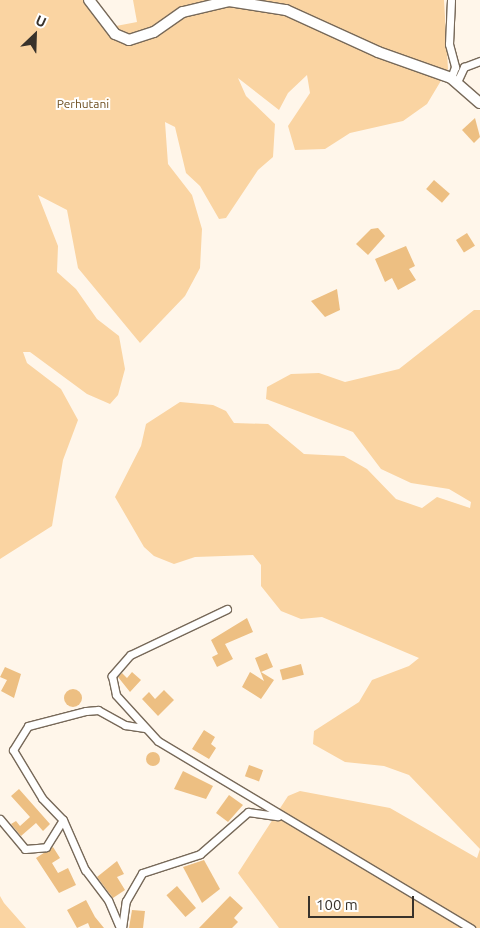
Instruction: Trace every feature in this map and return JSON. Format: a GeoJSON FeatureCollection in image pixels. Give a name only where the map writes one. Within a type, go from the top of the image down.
{"type":"FeatureCollection","features":[{"type":"Feature","properties":{"kind":"main road"},"geometry":{"type":"LineString","coordinates":[[89,0],[115,34],[129,40],[197,7],[248,1],[308,17],[378,52],[454,80],[480,103]]}},
{"type":"Feature","properties":{"kind":"street"},"geometry":{"type":"LineString","coordinates":[[451,0],[449,44],[454,67],[454,80]]}},
{"type":"Feature","properties":{"kind":"street"},"geometry":{"type":"LineString","coordinates":[[454,80],[464,67],[480,61]]}},
{"type":"Feature","properties":{"kind":"street"},"geometry":{"type":"LineString","coordinates":[[227,609],[130,655],[117,666],[112,676],[114,690],[158,741],[472,928]]}},
{"type":"Feature","properties":{"kind":"street"},"geometry":{"type":"LineString","coordinates":[[121,928],[108,900],[84,870],[63,820],[16,760],[17,737],[28,726],[86,710],[98,710],[125,725],[145,728]]}},
{"type":"Feature","properties":{"kind":"street"},"geometry":{"type":"LineString","coordinates":[[121,928],[126,901],[142,872],[200,854],[248,812],[257,810],[295,822]]}},
{"type":"Feature","properties":{"kind":"street"},"geometry":{"type":"LineString","coordinates":[[0,819],[25,849],[46,847],[55,838],[63,820]]}},
{"type":"Feature","properties":{"kind":"green space","name":"Perhutani"},"geometry":{"type":"Polygon","coordinates":[[[0,0],[83,0],[95,15],[107,15],[116,26],[137,22],[133,0],[444,0],[448,69],[427,104],[403,121],[350,133],[325,149],[295,150],[288,126],[310,93],[307,75],[288,93],[279,110],[238,78],[246,96],[275,124],[273,157],[258,170],[226,218],[219,219],[200,186],[186,173],[175,127],[165,122],[168,164],[192,195],[202,229],[200,268],[185,296],[140,343],[78,268],[67,210],[38,195],[58,246],[57,272],[76,289],[97,319],[119,336],[125,369],[118,395],[110,404],[87,394],[30,352],[23,352],[27,363],[61,389],[78,420],[63,460],[52,526],[0,559],[0,0]]]}},
{"type":"Feature","properties":{"kind":"green space"},"geometry":{"type":"Polygon","coordinates":[[[474,310],[480,310],[480,849],[409,775],[384,766],[345,762],[313,744],[314,731],[359,702],[372,680],[409,666],[419,658],[322,617],[301,619],[281,611],[261,586],[261,565],[253,555],[195,557],[174,564],[154,556],[144,547],[115,497],[141,446],[146,424],[180,402],[213,405],[226,411],[234,423],[268,424],[304,454],[344,456],[367,469],[396,499],[422,508],[437,497],[470,508],[471,502],[449,489],[411,483],[381,469],[353,432],[266,399],[267,387],[291,374],[319,373],[345,382],[399,369],[474,310]]]}},
{"type":"Feature","properties":{"kind":"green space"},"geometry":{"type":"Polygon","coordinates":[[[300,791],[390,808],[477,858],[480,849],[480,928],[279,928],[238,873],[288,796],[300,791]]]}},
{"type":"Feature","properties":{"kind":"green space"},"geometry":{"type":"Polygon","coordinates":[[[0,896],[4,903],[26,928],[0,928],[0,896]]]}},
{"type":"Feature","properties":{"kind":"building"},"geometry":{"type":"Polygon","coordinates":[[[475,118],[480,137],[474,143],[462,130],[475,118]]]}},
{"type":"Feature","properties":{"kind":"building"},"geometry":{"type":"Polygon","coordinates":[[[434,180],[450,194],[442,203],[426,189],[434,180]]]}},
{"type":"Feature","properties":{"kind":"building"},"geometry":{"type":"Polygon","coordinates":[[[378,228],[385,236],[368,255],[356,244],[371,229],[378,228]]]}},
{"type":"Feature","properties":{"kind":"building"},"geometry":{"type":"Polygon","coordinates":[[[467,233],[475,246],[464,253],[456,240],[467,233]]]}},
{"type":"Feature","properties":{"kind":"building"},"geometry":{"type":"Polygon","coordinates":[[[406,246],[415,266],[409,269],[416,280],[398,290],[392,278],[385,282],[375,259],[406,246]]]}},
{"type":"Feature","properties":{"kind":"building"},"geometry":{"type":"Polygon","coordinates":[[[337,289],[340,310],[325,317],[311,301],[337,289]]]}},
{"type":"Feature","properties":{"kind":"building"},"geometry":{"type":"Polygon","coordinates":[[[247,618],[253,632],[225,644],[233,659],[217,667],[212,657],[218,654],[211,640],[247,618]]]}},
{"type":"Feature","properties":{"kind":"building"},"geometry":{"type":"Polygon","coordinates":[[[267,653],[273,667],[261,672],[274,680],[261,699],[242,687],[250,672],[264,681],[255,658],[267,653]]]}},
{"type":"Feature","properties":{"kind":"building"},"geometry":{"type":"Polygon","coordinates":[[[301,664],[304,675],[283,680],[280,670],[301,664]]]}},
{"type":"Feature","properties":{"kind":"building"},"geometry":{"type":"Polygon","coordinates":[[[5,667],[21,674],[14,698],[1,691],[7,680],[0,677],[5,667]]]}},
{"type":"Feature","properties":{"kind":"building"},"geometry":{"type":"Polygon","coordinates":[[[132,672],[141,680],[130,692],[118,677],[122,673],[127,678],[132,672]]]}},
{"type":"Feature","properties":{"kind":"building"},"geometry":{"type":"Polygon","coordinates":[[[73,689],[79,692],[82,698],[79,704],[73,707],[67,704],[64,698],[67,692],[73,689]]]}},
{"type":"Feature","properties":{"kind":"building"},"geometry":{"type":"Polygon","coordinates":[[[164,690],[174,700],[158,716],[142,699],[149,692],[155,699],[164,690]]]}},
{"type":"Feature","properties":{"kind":"building"},"geometry":{"type":"Polygon","coordinates":[[[204,730],[215,737],[211,744],[216,748],[209,759],[192,749],[204,730]]]}},
{"type":"Feature","properties":{"kind":"building"},"geometry":{"type":"Polygon","coordinates":[[[150,752],[156,752],[160,759],[156,766],[150,766],[146,762],[146,756],[150,752]]]}},
{"type":"Feature","properties":{"kind":"building"},"geometry":{"type":"Polygon","coordinates":[[[249,765],[263,770],[259,781],[245,776],[249,765]]]}},
{"type":"Feature","properties":{"kind":"building"},"geometry":{"type":"Polygon","coordinates":[[[183,771],[213,786],[206,799],[174,789],[183,771]]]}},
{"type":"Feature","properties":{"kind":"building"},"geometry":{"type":"Polygon","coordinates":[[[19,789],[50,824],[43,831],[36,823],[21,836],[11,824],[16,821],[20,826],[30,817],[11,796],[19,789]]]}},
{"type":"Feature","properties":{"kind":"building"},"geometry":{"type":"Polygon","coordinates":[[[229,795],[243,805],[228,822],[216,813],[229,795]]]}},
{"type":"Feature","properties":{"kind":"building"},"geometry":{"type":"Polygon","coordinates":[[[53,847],[60,858],[52,863],[58,873],[68,868],[76,885],[59,893],[36,858],[53,847]]]}},
{"type":"Feature","properties":{"kind":"building"},"geometry":{"type":"Polygon","coordinates":[[[204,860],[220,889],[202,903],[183,867],[204,860]]]}},
{"type":"Feature","properties":{"kind":"building"},"geometry":{"type":"Polygon","coordinates":[[[117,861],[124,874],[117,877],[125,890],[113,898],[97,877],[117,861]]]}},
{"type":"Feature","properties":{"kind":"building"},"geometry":{"type":"Polygon","coordinates":[[[177,886],[196,908],[185,917],[166,895],[177,886]]]}},
{"type":"Feature","properties":{"kind":"building"},"geometry":{"type":"Polygon","coordinates":[[[230,896],[243,908],[234,918],[238,922],[232,928],[199,928],[230,896]]]}},
{"type":"Feature","properties":{"kind":"building"},"geometry":{"type":"Polygon","coordinates":[[[86,900],[95,917],[104,928],[90,928],[88,923],[77,928],[67,910],[86,900]]]}},
{"type":"Feature","properties":{"kind":"building"},"geometry":{"type":"Polygon","coordinates":[[[132,910],[145,911],[143,928],[129,928],[132,910]]]}}]}
